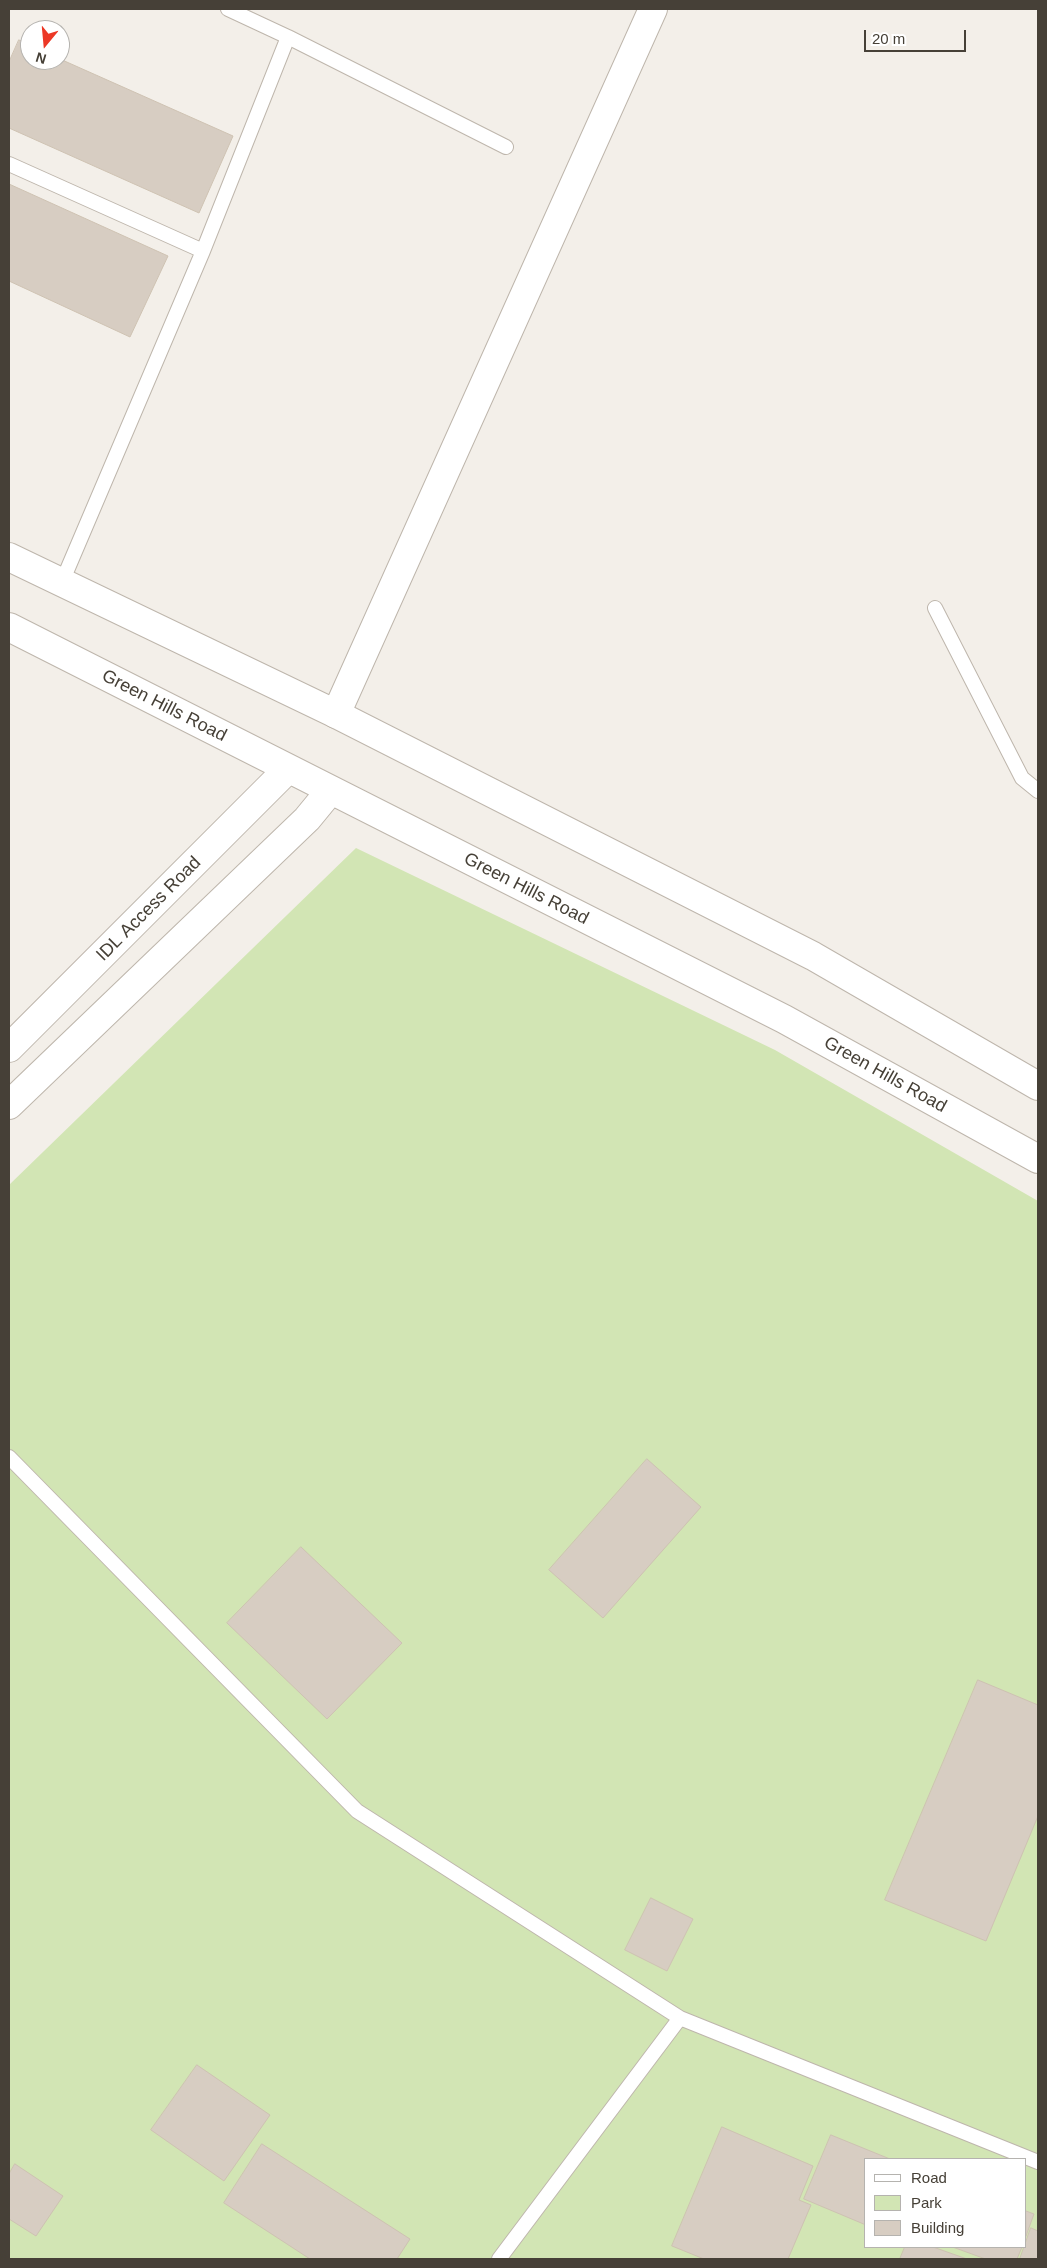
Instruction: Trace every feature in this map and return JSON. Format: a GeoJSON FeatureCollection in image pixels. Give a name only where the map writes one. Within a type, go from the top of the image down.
{"type":"FeatureCollection","features":[{"type":"Feature","properties":{"kind":"street"},"geometry":{"type":"LineString","coordinates":[[336,714],[653,9]]}},
{"type":"Feature","properties":{"kind":"street"},"geometry":{"type":"LineString","coordinates":[[9,557],[336,714],[813,956],[1038,1086]]}},
{"type":"Feature","properties":{"kind":"street","name":"Green Hills Road"},"geometry":{"type":"LineString","coordinates":[[9,627],[784,1019],[1038,1159]]}},
{"type":"Feature","properties":{"kind":"street","name":"IDL Access Road"},"geometry":{"type":"LineString","coordinates":[[9,1048],[288,769]]}},
{"type":"Feature","properties":{"kind":"street"},"geometry":{"type":"LineString","coordinates":[[9,1105],[306,819],[330,791]]}},
{"type":"Feature","properties":{"kind":"lane"},"geometry":{"type":"LineString","coordinates":[[228,9],[288,37],[506,147]]}},
{"type":"Feature","properties":{"kind":"lane"},"geometry":{"type":"LineString","coordinates":[[62,582],[203,250],[288,37]]}},
{"type":"Feature","properties":{"kind":"lane"},"geometry":{"type":"LineString","coordinates":[[9,164],[203,250]]}},
{"type":"Feature","properties":{"kind":"lane"},"geometry":{"type":"LineString","coordinates":[[936,608],[1022,778],[1038,791]]}},
{"type":"Feature","properties":{"kind":"lane"},"geometry":{"type":"LineString","coordinates":[[9,1456],[357,1811],[680,2018],[1038,2162]]}},
{"type":"Feature","properties":{"kind":"lane"},"geometry":{"type":"LineString","coordinates":[[500,2259],[680,2018]]}},
{"type":"Feature","properties":{"kind":"green space"},"geometry":{"type":"Polygon","coordinates":[[[356,848],[775,1050],[1038,1201],[1038,2259],[9,2259],[9,1185],[356,848]]]}},
{"type":"Feature","properties":{"kind":"building"},"geometry":{"type":"Polygon","coordinates":[[[19,40],[20,70],[70,70],[70,63],[233,136],[199,213],[9,128],[9,62],[19,40]]]}},
{"type":"Feature","properties":{"kind":"building"},"geometry":{"type":"Polygon","coordinates":[[[9,184],[168,256],[130,337],[9,281],[9,184]]]}},
{"type":"Feature","properties":{"kind":"building"},"geometry":{"type":"Polygon","coordinates":[[[647,1459],[701,1507],[603,1618],[549,1570],[647,1459]]]}},
{"type":"Feature","properties":{"kind":"building"},"geometry":{"type":"Polygon","coordinates":[[[301,1547],[402,1643],[327,1719],[227,1623],[301,1547]]]}},
{"type":"Feature","properties":{"kind":"building"},"geometry":{"type":"Polygon","coordinates":[[[978,1680],[1038,1705],[1038,1816],[986,1941],[885,1900],[978,1680]]]}},
{"type":"Feature","properties":{"kind":"building"},"geometry":{"type":"Polygon","coordinates":[[[651,1898],[693,1919],[667,1971],[625,1950],[651,1898]]]}},
{"type":"Feature","properties":{"kind":"building"},"geometry":{"type":"Polygon","coordinates":[[[197,2065],[270,2115],[224,2181],[151,2130],[197,2065]]]}},
{"type":"Feature","properties":{"kind":"building"},"geometry":{"type":"Polygon","coordinates":[[[722,2127],[813,2166],[799,2200],[811,2205],[788,2259],[704,2259],[672,2246],[722,2127]]]}},
{"type":"Feature","properties":{"kind":"building"},"geometry":{"type":"Polygon","coordinates":[[[831,2135],[888,2158],[864,2158],[864,2224],[804,2199],[831,2135]]]}},
{"type":"Feature","properties":{"kind":"building"},"geometry":{"type":"Polygon","coordinates":[[[262,2144],[410,2239],[397,2259],[310,2259],[224,2203],[262,2144]]]}},
{"type":"Feature","properties":{"kind":"building"},"geometry":{"type":"Polygon","coordinates":[[[15,2164],[63,2196],[36,2236],[9,2219],[9,2174],[15,2164]]]}},
{"type":"Feature","properties":{"kind":"building"},"geometry":{"type":"Polygon","coordinates":[[[1027,2211],[1034,2214],[1027,2233],[1027,2211]]]}},
{"type":"Feature","properties":{"kind":"building"},"geometry":{"type":"Polygon","coordinates":[[[1031,2228],[1038,2231],[1038,2259],[1020,2259],[1024,2248],[1027,2248],[1027,2239],[1031,2228]]]}},
{"type":"Feature","properties":{"kind":"building"},"geometry":{"type":"Polygon","coordinates":[[[905,2248],[936,2248],[967,2259],[900,2259],[905,2248]]]}},
{"type":"Feature","properties":{"kind":"building"},"geometry":{"type":"Polygon","coordinates":[[[956,2248],[1022,2248],[1017,2259],[986,2259],[956,2248]]]}}]}
